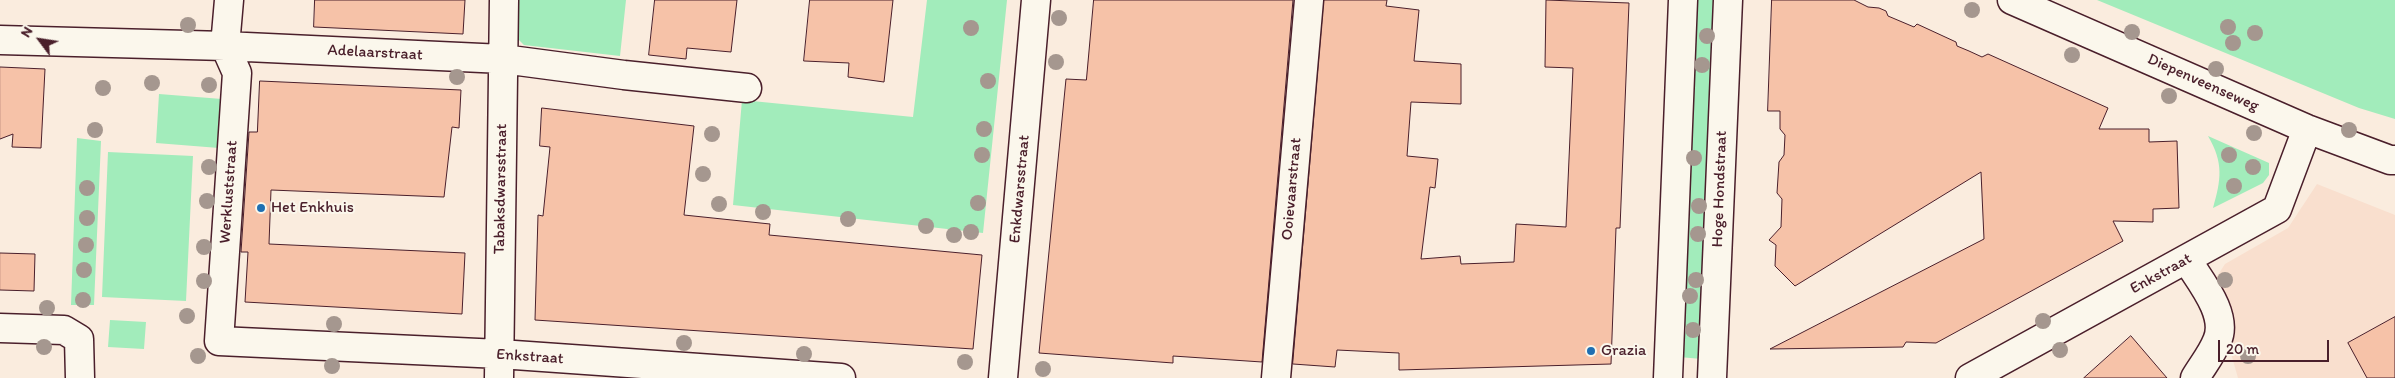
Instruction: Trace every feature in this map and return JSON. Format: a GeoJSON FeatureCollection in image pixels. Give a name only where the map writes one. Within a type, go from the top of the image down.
{"type":"FeatureCollection","features":[{"type":"Feature","properties":{"kind":"street"},"geometry":{"type":"LineString","coordinates":[[225,46],[229,0]]}},
{"type":"Feature","properties":{"kind":"street","name":"Tabaksdwarsstraat"},"geometry":{"type":"LineString","coordinates":[[499,366],[504,0]]}},
{"type":"Feature","properties":{"kind":"street","name":"Enkdwarsstraat"},"geometry":{"type":"LineString","coordinates":[[1003,378],[1036,0]]}},
{"type":"Feature","properties":{"kind":"street","name":"Ooievaarstraat"},"geometry":{"type":"LineString","coordinates":[[1276,378],[1309,0]]}},
{"type":"Feature","properties":{"kind":"street"},"geometry":{"type":"LineString","coordinates":[[1668,378],[1683,0]]}},
{"type":"Feature","properties":{"kind":"street","name":"Hoge Hondstraat"},"geometry":{"type":"LineString","coordinates":[[1712,378],[1728,0]]}},
{"type":"Feature","properties":{"kind":"street","name":"Diepenveenseweg"},"geometry":{"type":"LineString","coordinates":[[2012,0],[2307,129],[2390,160],[2395,160]]}},
{"type":"Feature","properties":{"kind":"street","name":"Adelaarstraat"},"geometry":{"type":"LineString","coordinates":[[0,40],[225,46],[502,59],[624,75],[748,88]]}},
{"type":"Feature","properties":{"kind":"street","name":"Werkluststraat"},"geometry":{"type":"LineString","coordinates":[[218,341],[237,73],[225,46]]}},
{"type":"Feature","properties":{"kind":"street","name":"Enkstraat"},"geometry":{"type":"LineString","coordinates":[[1970,378],[2277,209],[2307,129]]}},
{"type":"Feature","properties":{"kind":"street"},"geometry":{"type":"LineString","coordinates":[[2187,260],[2212,300],[2220,322],[2218,339],[2195,378]]}},
{"type":"Feature","properties":{"kind":"street"},"geometry":{"type":"LineString","coordinates":[[0,328],[64,330],[79,339],[80,378]]}},
{"type":"Feature","properties":{"kind":"street","name":"Enkstraat"},"geometry":{"type":"LineString","coordinates":[[218,341],[499,366],[841,378]]}},
{"type":"Feature","properties":{"kind":"shaded area"},"geometry":{"type":"Polygon","coordinates":[[[2317,184],[2395,215],[2395,378],[2238,378],[2214,281],[2225,264],[2288,228],[2317,184]]]}},
{"type":"Feature","properties":{"kind":"green space"},"geometry":{"type":"Polygon","coordinates":[[[519,0],[626,0],[620,56],[524,45],[518,39],[519,0]]]}},
{"type":"Feature","properties":{"kind":"green space"},"geometry":{"type":"Polygon","coordinates":[[[927,0],[1007,0],[983,233],[733,205],[742,100],[913,117],[927,0]]]}},
{"type":"Feature","properties":{"kind":"green space"},"geometry":{"type":"Polygon","coordinates":[[[1693,0],[1716,0],[1702,359],[1679,357],[1693,0]]]}},
{"type":"Feature","properties":{"kind":"green space"},"geometry":{"type":"Polygon","coordinates":[[[2097,0],[2395,0],[2395,119],[2359,108],[2097,0]]]}},
{"type":"Feature","properties":{"kind":"green space"},"geometry":{"type":"Polygon","coordinates":[[[159,94],[222,99],[219,148],[156,143],[159,94]]]}},
{"type":"Feature","properties":{"kind":"green space"},"geometry":{"type":"Polygon","coordinates":[[[2208,136],[2269,163],[2269,175],[2263,183],[2213,208],[2220,172],[2217,155],[2208,136]]]}},
{"type":"Feature","properties":{"kind":"green space"},"geometry":{"type":"Polygon","coordinates":[[[77,138],[101,141],[94,305],[71,305],[77,138]]]}},
{"type":"Feature","properties":{"kind":"green space"},"geometry":{"type":"Polygon","coordinates":[[[108,152],[193,156],[186,301],[102,297],[108,152]]]}},
{"type":"Feature","properties":{"kind":"green space"},"geometry":{"type":"Polygon","coordinates":[[[110,320],[146,322],[144,349],[108,347],[110,320]]]}},
{"type":"Feature","properties":{"kind":"building"},"geometry":{"type":"Polygon","coordinates":[[[315,0],[465,0],[463,34],[314,27],[315,0]]]}},
{"type":"Feature","properties":{"kind":"building"},"geometry":{"type":"Polygon","coordinates":[[[655,0],[737,0],[731,52],[687,48],[686,59],[649,55],[655,0]]]}},
{"type":"Feature","properties":{"kind":"building"},"geometry":{"type":"Polygon","coordinates":[[[810,0],[893,0],[884,82],[848,77],[849,63],[804,61],[810,0]]]}},
{"type":"Feature","properties":{"kind":"building"},"geometry":{"type":"Polygon","coordinates":[[[1094,0],[1293,0],[1262,362],[1173,356],[1173,363],[1039,353],[1066,79],[1086,80],[1094,0]]]}},
{"type":"Feature","properties":{"kind":"building"},"geometry":{"type":"Polygon","coordinates":[[[1324,0],[1387,0],[1386,6],[1419,10],[1414,61],[1461,64],[1461,104],[1411,102],[1407,156],[1438,159],[1435,188],[1430,187],[1421,259],[1460,256],[1461,264],[1514,262],[1516,224],[1566,227],[1573,68],[1545,67],[1546,0],[1629,3],[1620,228],[1616,228],[1611,364],[1399,370],[1399,353],[1337,350],[1335,367],[1293,364],[1324,0]]]}},
{"type":"Feature","properties":{"kind":"building"},"geometry":{"type":"Polygon","coordinates":[[[1772,0],[1854,0],[1868,7],[1879,8],[1886,11],[1888,16],[1914,27],[1917,24],[1956,42],[1957,46],[1982,57],[1988,54],[2108,108],[2099,129],[2149,129],[2149,142],[2177,141],[2179,208],[2153,209],[2153,222],[2113,221],[2123,241],[1936,343],[1906,342],[1903,347],[1770,349],[1984,239],[1981,172],[1795,286],[1775,266],[1776,245],[1769,240],[1781,227],[1782,199],[1777,193],[1779,162],[1784,155],[1785,135],[1780,129],[1780,111],[1768,111],[1772,0]]]}},
{"type":"Feature","properties":{"kind":"building"},"geometry":{"type":"Polygon","coordinates":[[[0,67],[45,69],[41,148],[12,147],[13,134],[0,139],[0,67]]]}},
{"type":"Feature","properties":{"kind":"building"},"geometry":{"type":"Polygon","coordinates":[[[260,81],[461,90],[459,128],[452,127],[444,197],[271,190],[269,244],[465,253],[462,314],[245,302],[248,252],[241,252],[249,132],[257,132],[260,81]]]}},
{"type":"Feature","properties":{"kind":"building"},"geometry":{"type":"Polygon","coordinates":[[[542,108],[694,126],[684,215],[770,224],[769,235],[982,255],[973,349],[535,320],[538,215],[543,216],[550,147],[540,146],[542,108]]]}},
{"type":"Feature","properties":{"kind":"building"},"geometry":{"type":"Polygon","coordinates":[[[0,253],[35,254],[34,291],[0,290],[0,253]]]}},
{"type":"Feature","properties":{"kind":"building"},"geometry":{"type":"Polygon","coordinates":[[[2395,317],[2395,378],[2367,378],[2348,343],[2395,317]]]}},
{"type":"Feature","properties":{"kind":"building"},"geometry":{"type":"Polygon","coordinates":[[[2131,336],[2167,378],[2084,378],[2131,336]]]}},
{"type":"Feature","properties":{"kind":"place","name":"Het Enkhuis"},"geometry":{"type":"Point","coordinates":[261,208]}},
{"type":"Feature","properties":{"kind":"place","name":"Grazia"},"geometry":{"type":"Point","coordinates":[1591,351]}}]}
